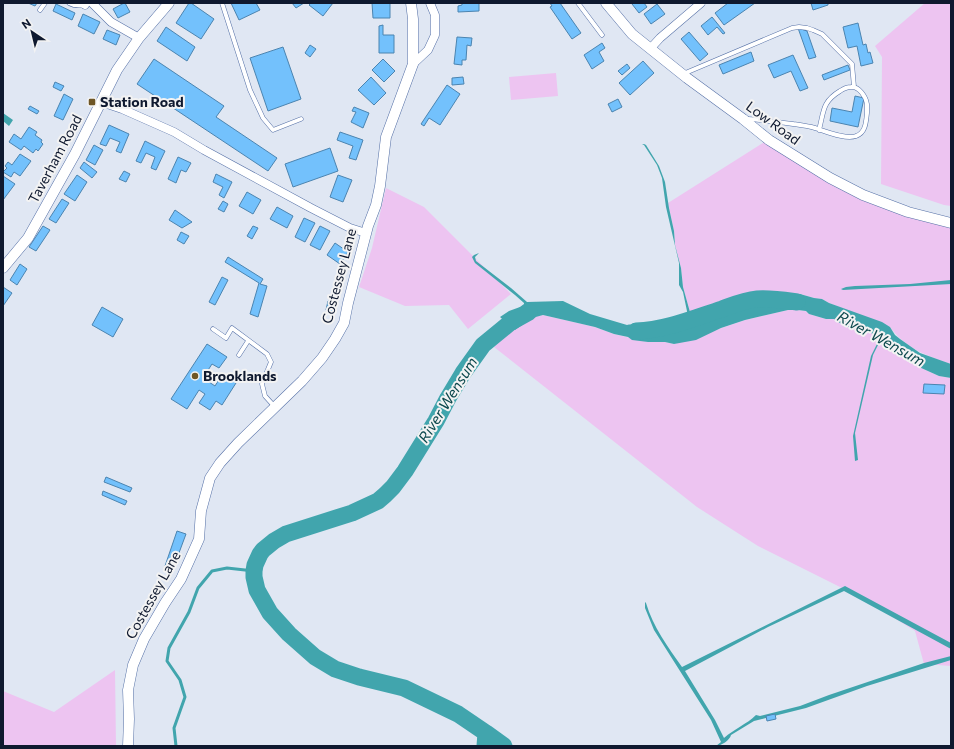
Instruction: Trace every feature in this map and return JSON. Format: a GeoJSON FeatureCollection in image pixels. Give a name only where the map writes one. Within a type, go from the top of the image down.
{"type":"FeatureCollection","features":[{"type":"Feature","properties":{"kind":"street","name":"Taverham Road"},"geometry":{"type":"LineString","coordinates":[[3,268],[28,238],[75,154],[117,70],[138,38],[169,3]]}},
{"type":"Feature","properties":{"kind":"street","name":"Costessey Lane"},"geometry":{"type":"LineString","coordinates":[[128,746],[128,690],[133,665],[144,638],[181,580],[199,539],[201,511],[210,478],[220,463],[238,443],[302,381],[322,358],[344,323],[366,233],[376,205],[386,137],[413,64],[413,19],[411,3]]}},
{"type":"Feature","properties":{"kind":"street","name":"Costessey Lane"},"geometry":{"type":"LineString","coordinates":[[413,64],[428,50],[436,35],[435,15],[430,3]]}},
{"type":"Feature","properties":{"kind":"street","name":"Low Road"},"geometry":{"type":"LineString","coordinates":[[606,3],[632,34],[769,140],[830,178],[864,195],[908,212],[951,223]]}},
{"type":"Feature","properties":{"kind":"street"},"geometry":{"type":"LineString","coordinates":[[650,49],[660,38],[701,3]]}},
{"type":"Feature","properties":{"kind":"street"},"geometry":{"type":"LineString","coordinates":[[88,4],[111,22],[138,38]]}},
{"type":"Feature","properties":{"kind":"street"},"geometry":{"type":"LineString","coordinates":[[101,102],[122,109],[174,132],[311,208],[350,228],[366,233]]}},
{"type":"Feature","properties":{"kind":"lane"},"geometry":{"type":"LineString","coordinates":[[40,10],[44,3]]}},
{"type":"Feature","properties":{"kind":"lane"},"geometry":{"type":"LineString","coordinates":[[69,3],[81,6],[88,4]]}},
{"type":"Feature","properties":{"kind":"lane"},"geometry":{"type":"LineString","coordinates":[[222,3],[250,90],[263,118],[273,130],[301,119]]}},
{"type":"Feature","properties":{"kind":"lane"},"geometry":{"type":"LineString","coordinates":[[578,3],[602,35]]}},
{"type":"Feature","properties":{"kind":"lane"},"geometry":{"type":"LineString","coordinates":[[683,74],[792,28],[799,27],[807,28],[822,34],[852,64],[854,87]]}},
{"type":"Feature","properties":{"kind":"lane"},"geometry":{"type":"LineString","coordinates":[[743,119],[769,121],[815,128],[819,130],[831,134],[852,137],[862,133],[866,124],[867,104],[858,89],[850,86],[832,96],[828,100],[819,130]]}},
{"type":"Feature","properties":{"kind":"lane"},"geometry":{"type":"LineString","coordinates":[[213,330],[226,338],[232,328],[267,354],[271,362],[262,384],[265,396],[275,407]]}},
{"type":"Feature","properties":{"kind":"lane"},"geometry":{"type":"LineString","coordinates":[[239,355],[248,341]]}},
{"type":"Feature","properties":{"kind":"shaded area"},"geometry":{"type":"Polygon","coordinates":[[[925,3],[951,3],[951,206],[881,184],[882,57],[875,46],[925,3]]]}},
{"type":"Feature","properties":{"kind":"shaded area"},"geometry":{"type":"Polygon","coordinates":[[[556,73],[558,96],[511,100],[509,77],[556,73]]]}},
{"type":"Feature","properties":{"kind":"shaded area"},"geometry":{"type":"Polygon","coordinates":[[[766,141],[836,187],[910,216],[951,227],[951,364],[933,358],[910,346],[902,341],[890,327],[822,299],[800,294],[754,301],[735,308],[729,313],[693,323],[683,287],[681,268],[675,245],[674,231],[668,203],[766,141]]]}},
{"type":"Feature","properties":{"kind":"shaded area"},"geometry":{"type":"Polygon","coordinates":[[[386,188],[424,207],[511,294],[468,329],[449,305],[405,306],[359,287],[372,248],[386,188]]]}},
{"type":"Feature","properties":{"kind":"shaded area"},"geometry":{"type":"Polygon","coordinates":[[[788,310],[806,311],[809,314],[826,319],[834,319],[846,327],[852,327],[856,330],[874,334],[890,345],[906,360],[939,376],[951,378],[951,666],[924,664],[915,631],[864,599],[758,546],[697,507],[494,347],[534,312],[540,316],[543,315],[595,327],[614,334],[648,342],[665,342],[674,344],[745,320],[788,310]]]}},
{"type":"Feature","properties":{"kind":"shaded area"},"geometry":{"type":"Polygon","coordinates":[[[115,670],[116,746],[3,746],[3,691],[54,712],[115,670]]]}},
{"type":"Feature","properties":{"kind":"water"},"geometry":{"type":"Polygon","coordinates":[[[3,113],[13,120],[9,126],[3,121],[3,113]]]}},
{"type":"Feature","properties":{"kind":"water"},"geometry":{"type":"Polygon","coordinates":[[[644,144],[659,166],[665,182],[674,231],[675,245],[681,268],[683,287],[693,323],[729,313],[735,308],[754,301],[800,294],[822,299],[829,303],[882,322],[890,327],[895,335],[920,353],[951,364],[951,378],[939,376],[906,360],[881,339],[873,355],[855,433],[858,460],[855,461],[853,436],[871,356],[880,338],[874,334],[856,330],[852,327],[846,327],[834,319],[826,319],[809,314],[806,311],[798,310],[788,310],[745,320],[721,328],[696,340],[674,344],[632,340],[628,337],[595,327],[543,315],[532,318],[515,330],[500,317],[509,311],[520,307],[524,303],[475,263],[472,257],[474,255],[479,253],[475,257],[476,261],[527,302],[563,301],[590,314],[627,325],[640,327],[679,329],[684,328],[691,322],[688,316],[683,292],[679,285],[679,263],[666,207],[662,178],[657,165],[644,145],[642,145],[644,144]]]}},
{"type":"Feature","properties":{"kind":"water"},"geometry":{"type":"Polygon","coordinates":[[[951,280],[951,284],[841,289],[855,286],[910,284],[951,280]]]}},
{"type":"Feature","properties":{"kind":"water"},"geometry":{"type":"Polygon","coordinates":[[[845,586],[951,643],[951,649],[844,591],[768,627],[685,671],[715,720],[724,738],[756,715],[760,716],[800,706],[924,663],[951,656],[951,660],[867,686],[806,708],[754,721],[731,735],[725,742],[716,746],[721,742],[711,720],[654,630],[645,608],[645,602],[657,629],[682,667],[845,586]]]}},
{"type":"Feature","properties":{"kind":"building"},"geometry":{"type":"Polygon","coordinates":[[[28,3],[37,3],[35,6],[28,3]]]}},
{"type":"Feature","properties":{"kind":"building"},"geometry":{"type":"Polygon","coordinates":[[[124,3],[130,12],[118,18],[113,9],[124,3]]]}},
{"type":"Feature","properties":{"kind":"building"},"geometry":{"type":"Polygon","coordinates":[[[189,3],[214,19],[201,39],[176,23],[189,3]]]}},
{"type":"Feature","properties":{"kind":"building"},"geometry":{"type":"Polygon","coordinates":[[[231,3],[256,3],[260,10],[239,20],[231,3]]]}},
{"type":"Feature","properties":{"kind":"building"},"geometry":{"type":"Polygon","coordinates":[[[292,3],[304,3],[296,8],[292,3]]]}},
{"type":"Feature","properties":{"kind":"building"},"geometry":{"type":"Polygon","coordinates":[[[311,3],[333,3],[323,16],[309,5],[311,3]]]}},
{"type":"Feature","properties":{"kind":"building"},"geometry":{"type":"Polygon","coordinates":[[[372,3],[390,3],[390,18],[373,18],[372,3]]]}},
{"type":"Feature","properties":{"kind":"building"},"geometry":{"type":"Polygon","coordinates":[[[462,3],[479,3],[479,11],[458,12],[458,6],[462,5],[462,3]]]}},
{"type":"Feature","properties":{"kind":"building"},"geometry":{"type":"Polygon","coordinates":[[[550,3],[560,3],[581,33],[572,39],[550,7],[552,6],[550,3]]]}},
{"type":"Feature","properties":{"kind":"building"},"geometry":{"type":"Polygon","coordinates":[[[644,3],[647,7],[639,13],[632,4],[644,3]]]}},
{"type":"Feature","properties":{"kind":"building"},"geometry":{"type":"Polygon","coordinates":[[[728,3],[755,3],[724,25],[715,13],[728,3]]]}},
{"type":"Feature","properties":{"kind":"building"},"geometry":{"type":"Polygon","coordinates":[[[811,3],[828,3],[828,5],[813,10],[811,3]]]}},
{"type":"Feature","properties":{"kind":"building"},"geometry":{"type":"Polygon","coordinates":[[[56,4],[75,13],[72,20],[53,11],[56,4]]]}},
{"type":"Feature","properties":{"kind":"building"},"geometry":{"type":"Polygon","coordinates":[[[657,4],[665,14],[651,24],[644,14],[657,4]]]}},
{"type":"Feature","properties":{"kind":"building"},"geometry":{"type":"Polygon","coordinates":[[[83,14],[100,22],[94,34],[78,26],[83,14]]]}},
{"type":"Feature","properties":{"kind":"building"},"geometry":{"type":"Polygon","coordinates":[[[712,17],[725,33],[723,34],[717,27],[708,35],[701,26],[712,17]]]}},
{"type":"Feature","properties":{"kind":"building"},"geometry":{"type":"Polygon","coordinates":[[[858,23],[863,45],[866,44],[868,53],[870,52],[873,63],[861,66],[857,46],[848,48],[843,27],[858,23]]]}},
{"type":"Feature","properties":{"kind":"building"},"geometry":{"type":"Polygon","coordinates":[[[383,25],[383,35],[394,35],[394,53],[379,53],[379,26],[383,25]]]}},
{"type":"Feature","properties":{"kind":"building"},"geometry":{"type":"Polygon","coordinates":[[[166,27],[195,47],[187,61],[157,41],[166,27]]]}},
{"type":"Feature","properties":{"kind":"building"},"geometry":{"type":"Polygon","coordinates":[[[798,28],[807,31],[816,57],[809,59],[798,28]]]}},
{"type":"Feature","properties":{"kind":"building"},"geometry":{"type":"Polygon","coordinates":[[[107,30],[120,35],[116,45],[103,39],[107,30]]]}},
{"type":"Feature","properties":{"kind":"building"},"geometry":{"type":"Polygon","coordinates":[[[689,32],[708,54],[700,61],[681,39],[689,32]]]}},
{"type":"Feature","properties":{"kind":"building"},"geometry":{"type":"Polygon","coordinates":[[[457,37],[472,38],[471,46],[467,45],[466,60],[462,60],[462,65],[454,64],[457,37]]]}},
{"type":"Feature","properties":{"kind":"building"},"geometry":{"type":"Polygon","coordinates":[[[602,43],[605,48],[599,52],[604,61],[592,69],[584,55],[602,43]]]}},
{"type":"Feature","properties":{"kind":"building"},"geometry":{"type":"Polygon","coordinates":[[[310,45],[316,49],[310,57],[305,53],[310,45]]]}},
{"type":"Feature","properties":{"kind":"building"},"geometry":{"type":"Polygon","coordinates":[[[283,47],[301,99],[268,111],[250,58],[283,47]]]}},
{"type":"Feature","properties":{"kind":"building"},"geometry":{"type":"Polygon","coordinates":[[[751,52],[754,61],[723,74],[719,65],[751,52]]]}},
{"type":"Feature","properties":{"kind":"building"},"geometry":{"type":"Polygon","coordinates":[[[793,55],[808,88],[800,91],[791,71],[774,78],[768,65],[793,55]]]}},
{"type":"Feature","properties":{"kind":"building"},"geometry":{"type":"Polygon","coordinates":[[[154,59],[224,106],[216,117],[277,158],[268,171],[137,84],[154,59]]]}},
{"type":"Feature","properties":{"kind":"building"},"geometry":{"type":"Polygon","coordinates":[[[383,59],[395,71],[384,82],[372,70],[383,59]]]}},
{"type":"Feature","properties":{"kind":"building"},"geometry":{"type":"Polygon","coordinates":[[[643,61],[654,73],[630,95],[619,83],[643,61]]]}},
{"type":"Feature","properties":{"kind":"building"},"geometry":{"type":"Polygon","coordinates":[[[627,64],[630,68],[622,75],[618,71],[627,64]]]}},
{"type":"Feature","properties":{"kind":"building"},"geometry":{"type":"Polygon","coordinates":[[[848,65],[850,70],[824,80],[822,75],[848,65]]]}},
{"type":"Feature","properties":{"kind":"building"},"geometry":{"type":"Polygon","coordinates":[[[371,77],[386,93],[374,105],[358,90],[371,77]]]}},
{"type":"Feature","properties":{"kind":"building"},"geometry":{"type":"Polygon","coordinates":[[[463,77],[464,84],[452,85],[452,78],[463,77]]]}},
{"type":"Feature","properties":{"kind":"building"},"geometry":{"type":"Polygon","coordinates":[[[55,82],[64,86],[61,91],[53,87],[55,82]]]}},
{"type":"Feature","properties":{"kind":"building"},"geometry":{"type":"Polygon","coordinates":[[[447,85],[460,94],[440,125],[429,118],[424,126],[421,124],[447,85]]]}},
{"type":"Feature","properties":{"kind":"building"},"geometry":{"type":"Polygon","coordinates":[[[64,94],[73,99],[63,120],[54,116],[64,94]]]}},
{"type":"Feature","properties":{"kind":"building"},"geometry":{"type":"Polygon","coordinates":[[[855,96],[864,98],[858,127],[830,121],[832,108],[852,112],[855,96]]]}},
{"type":"Feature","properties":{"kind":"building"},"geometry":{"type":"Polygon","coordinates":[[[618,99],[622,107],[612,112],[608,104],[618,99]]]}},
{"type":"Feature","properties":{"kind":"building"},"geometry":{"type":"Polygon","coordinates":[[[30,106],[39,111],[37,114],[28,109],[30,106]]]}},
{"type":"Feature","properties":{"kind":"building"},"geometry":{"type":"Polygon","coordinates":[[[354,107],[369,113],[363,128],[351,122],[356,112],[352,111],[354,107]]]}},
{"type":"Feature","properties":{"kind":"building"},"geometry":{"type":"Polygon","coordinates":[[[109,125],[129,134],[121,153],[116,151],[120,142],[110,138],[106,146],[100,144],[109,125]]]}},
{"type":"Feature","properties":{"kind":"building"},"geometry":{"type":"Polygon","coordinates":[[[29,127],[37,132],[35,135],[42,140],[41,142],[43,144],[38,151],[36,149],[33,153],[24,146],[21,150],[9,142],[14,134],[21,139],[29,127]]]}},
{"type":"Feature","properties":{"kind":"building"},"geometry":{"type":"Polygon","coordinates":[[[340,132],[363,140],[356,160],[349,158],[353,146],[337,140],[340,132]]]}},
{"type":"Feature","properties":{"kind":"building"},"geometry":{"type":"Polygon","coordinates":[[[145,141],[165,151],[156,170],[151,168],[155,157],[146,153],[141,163],[136,161],[145,141]]]}},
{"type":"Feature","properties":{"kind":"building"},"geometry":{"type":"Polygon","coordinates":[[[94,145],[103,150],[95,165],[86,160],[94,145]]]}},
{"type":"Feature","properties":{"kind":"building"},"geometry":{"type":"Polygon","coordinates":[[[330,148],[338,171],[293,187],[285,164],[330,148]]]}},
{"type":"Feature","properties":{"kind":"building"},"geometry":{"type":"Polygon","coordinates":[[[20,154],[31,161],[20,176],[14,172],[11,177],[3,172],[7,168],[5,166],[8,162],[12,165],[20,154]]]}},
{"type":"Feature","properties":{"kind":"building"},"geometry":{"type":"Polygon","coordinates":[[[178,157],[191,163],[186,172],[181,170],[176,183],[168,179],[178,157]]]}},
{"type":"Feature","properties":{"kind":"building"},"geometry":{"type":"Polygon","coordinates":[[[84,162],[97,172],[92,178],[80,168],[84,162]]]}},
{"type":"Feature","properties":{"kind":"building"},"geometry":{"type":"Polygon","coordinates":[[[124,171],[130,174],[126,182],[119,179],[124,171]]]}},
{"type":"Feature","properties":{"kind":"building"},"geometry":{"type":"Polygon","coordinates":[[[216,174],[232,182],[224,198],[219,195],[223,187],[213,182],[216,174]]]}},
{"type":"Feature","properties":{"kind":"building"},"geometry":{"type":"Polygon","coordinates":[[[77,175],[87,182],[75,201],[64,194],[77,175]]]}},
{"type":"Feature","properties":{"kind":"building"},"geometry":{"type":"Polygon","coordinates":[[[338,175],[352,180],[343,202],[330,197],[338,175]]]}},
{"type":"Feature","properties":{"kind":"building"},"geometry":{"type":"Polygon","coordinates":[[[3,176],[15,184],[3,200],[3,176]]]}},
{"type":"Feature","properties":{"kind":"building"},"geometry":{"type":"Polygon","coordinates":[[[247,192],[261,200],[253,214],[239,206],[247,192]]]}},
{"type":"Feature","properties":{"kind":"building"},"geometry":{"type":"Polygon","coordinates":[[[62,199],[69,203],[56,223],[49,219],[62,199]]]}},
{"type":"Feature","properties":{"kind":"building"},"geometry":{"type":"Polygon","coordinates":[[[223,201],[228,204],[224,212],[218,209],[223,201]]]}},
{"type":"Feature","properties":{"kind":"building"},"geometry":{"type":"Polygon","coordinates":[[[277,207],[293,216],[287,228],[270,219],[277,207]]]}},
{"type":"Feature","properties":{"kind":"building"},"geometry":{"type":"Polygon","coordinates":[[[175,210],[192,222],[182,228],[169,220],[175,210]]]}},
{"type":"Feature","properties":{"kind":"building"},"geometry":{"type":"Polygon","coordinates":[[[304,218],[315,223],[305,242],[295,237],[304,218]]]}},
{"type":"Feature","properties":{"kind":"building"},"geometry":{"type":"Polygon","coordinates":[[[43,226],[50,230],[36,251],[29,247],[43,226]]]}},
{"type":"Feature","properties":{"kind":"building"},"geometry":{"type":"Polygon","coordinates":[[[253,226],[258,228],[252,239],[247,236],[253,226]]]}},
{"type":"Feature","properties":{"kind":"building"},"geometry":{"type":"Polygon","coordinates":[[[320,226],[330,231],[320,250],[310,245],[320,226]]]}},
{"type":"Feature","properties":{"kind":"building"},"geometry":{"type":"Polygon","coordinates":[[[181,232],[189,236],[184,244],[177,240],[181,232]]]}},
{"type":"Feature","properties":{"kind":"building"},"geometry":{"type":"Polygon","coordinates":[[[335,243],[348,252],[340,264],[327,255],[335,243]]]}},
{"type":"Feature","properties":{"kind":"building"},"geometry":{"type":"Polygon","coordinates":[[[228,257],[263,279],[260,284],[267,286],[258,317],[250,314],[259,283],[225,262],[228,257]]]}},
{"type":"Feature","properties":{"kind":"building"},"geometry":{"type":"Polygon","coordinates":[[[20,264],[27,269],[17,285],[10,280],[20,264]]]}},
{"type":"Feature","properties":{"kind":"building"},"geometry":{"type":"Polygon","coordinates":[[[222,277],[228,280],[215,305],[209,302],[222,277]]]}},
{"type":"Feature","properties":{"kind":"building"},"geometry":{"type":"Polygon","coordinates":[[[3,287],[12,293],[3,306],[3,287]]]}},
{"type":"Feature","properties":{"kind":"building"},"geometry":{"type":"Polygon","coordinates":[[[328,301],[336,303],[333,312],[326,310],[328,301]]]}},
{"type":"Feature","properties":{"kind":"building"},"geometry":{"type":"Polygon","coordinates":[[[102,307],[123,319],[113,337],[92,325],[102,307]]]}},
{"type":"Feature","properties":{"kind":"building","name":"Brooklands"},"geometry":{"type":"Polygon","coordinates":[[[207,344],[227,357],[219,368],[212,364],[203,378],[215,386],[223,373],[236,383],[222,405],[216,401],[210,410],[199,403],[205,394],[199,390],[187,409],[171,399],[207,344]]]}},
{"type":"Feature","properties":{"kind":"building"},"geometry":{"type":"Polygon","coordinates":[[[924,384],[945,385],[944,394],[923,393],[924,384]]]}},
{"type":"Feature","properties":{"kind":"building"},"geometry":{"type":"Polygon","coordinates":[[[106,477],[132,488],[130,492],[104,482],[106,477]]]}},
{"type":"Feature","properties":{"kind":"building"},"geometry":{"type":"Polygon","coordinates":[[[103,491],[127,501],[125,505],[102,495],[103,491]]]}},
{"type":"Feature","properties":{"kind":"building"},"geometry":{"type":"Polygon","coordinates":[[[177,531],[186,534],[173,569],[165,566],[177,531]]]}},
{"type":"Feature","properties":{"kind":"building"},"geometry":{"type":"Polygon","coordinates":[[[775,714],[776,719],[767,721],[766,716],[775,714]]]}},
{"type":"Feature","properties":{"kind":"waterway","name":"River Wensum"},"geometry":{"type":"LineString","coordinates":[[636,331],[669,326],[739,303],[753,300],[772,299],[797,302]]}},
{"type":"Feature","properties":{"kind":"waterway","name":"River Wensum"},"geometry":{"type":"LineString","coordinates":[[485,746],[486,733],[458,714],[404,688],[359,677],[335,669],[315,657],[289,634],[270,613],[257,590],[254,571],[255,565],[263,550],[286,534],[352,513],[378,501],[385,495],[405,471],[436,421],[463,373],[483,345],[511,322],[529,312]]}},
{"type":"Feature","properties":{"kind":"waterway"},"geometry":{"type":"LineString","coordinates":[[176,746],[174,728],[185,697],[180,680],[167,661],[169,648],[189,612],[198,588],[212,571],[227,568],[254,571]]}},
{"type":"Feature","properties":{"kind":"waterway","name":"River Wensum"},"geometry":{"type":"LineString","coordinates":[[486,733],[504,746]]}},
{"type":"Feature","properties":{"kind":"place","name":"Station Road"},"geometry":{"type":"Point","coordinates":[92,102]}},
{"type":"Feature","properties":{"kind":"place","name":"Brooklands"},"geometry":{"type":"Point","coordinates":[195,376]}}]}
